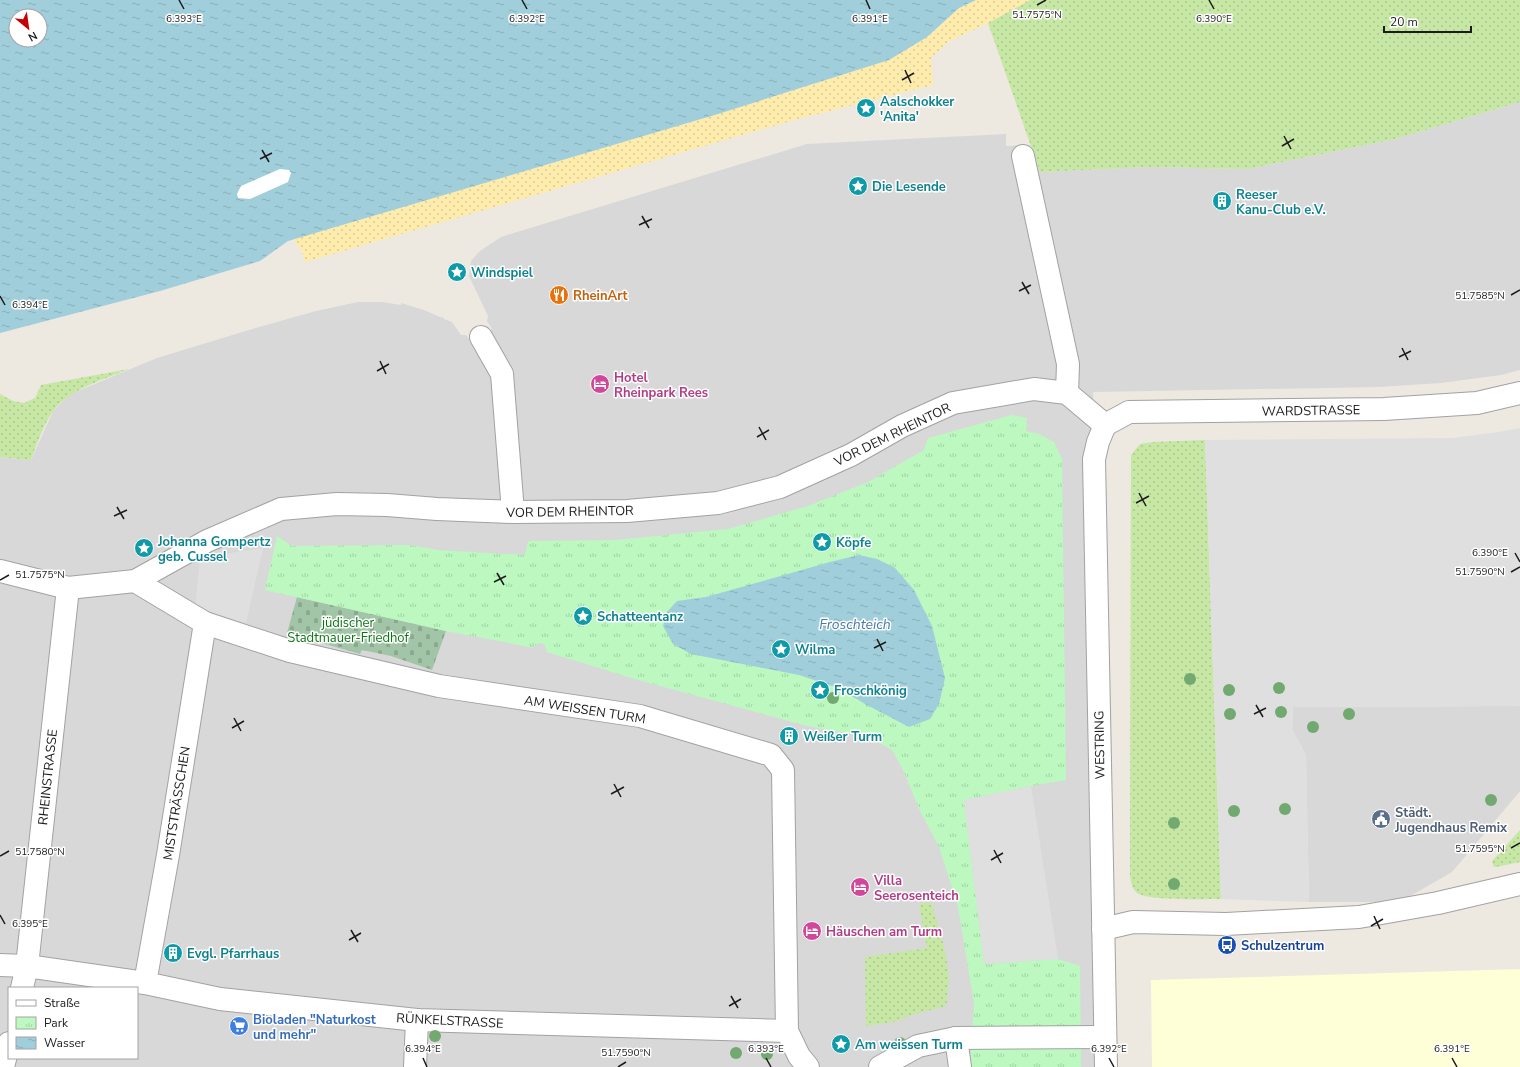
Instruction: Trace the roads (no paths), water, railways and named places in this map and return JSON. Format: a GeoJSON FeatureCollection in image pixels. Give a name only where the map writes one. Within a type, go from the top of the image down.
{"type":"FeatureCollection","features":[{"type":"Feature","properties":{"kind":"street"},"geometry":{"type":"LineString","coordinates":[[1023,156],[1068,364],[1067,393],[1105,425]]}},
{"type":"Feature","properties":{"kind":"street"},"geometry":{"type":"LineString","coordinates":[[482,337],[502,374],[513,512]]}},
{"type":"Feature","properties":{"kind":"street","name":"VOR DEM RHEINTOR"},"geometry":{"type":"LineString","coordinates":[[68,588],[135,581],[207,542],[281,509],[337,504],[387,505],[513,512],[627,511],[718,503],[780,487],[850,455],[902,426],[953,404],[1034,390],[1067,393]]}},
{"type":"Feature","properties":{"kind":"street","name":"WARDSTRASSE"},"geometry":{"type":"LineString","coordinates":[[1105,425],[1129,412],[1384,409],[1477,403],[1520,393]]}},
{"type":"Feature","properties":{"kind":"street","name":"WESTRING"},"geometry":{"type":"LineString","coordinates":[[1105,425],[1098,442],[1094,459],[1106,1067]]}},
{"type":"Feature","properties":{"kind":"street"},"geometry":{"type":"LineString","coordinates":[[0,571],[68,588]]}},
{"type":"Feature","properties":{"kind":"street","name":"AM WEISSEN TURM"},"geometry":{"type":"LineString","coordinates":[[135,581],[205,623],[290,651],[439,686],[640,716],[771,755],[783,770],[787,1031]]}},
{"type":"Feature","properties":{"kind":"street","name":"RHEINSTRASSE"},"geometry":{"type":"LineString","coordinates":[[22,987],[27,966],[68,588]]}},
{"type":"Feature","properties":{"kind":"street","name":"MISTSTRÄSSCHEN"},"geometry":{"type":"LineString","coordinates":[[145,983],[168,855],[205,623]]}},
{"type":"Feature","properties":{"kind":"street"},"geometry":{"type":"LineString","coordinates":[[1103,929],[1133,922],[1226,924],[1359,917],[1438,903],[1520,884]]}},
{"type":"Feature","properties":{"kind":"street","name":"RÜNKELSTRASSE"},"geometry":{"type":"LineString","coordinates":[[0,965],[27,966],[145,983],[220,998],[417,1020],[787,1031]]}},
{"type":"Feature","properties":{"kind":"street"},"geometry":{"type":"LineString","coordinates":[[415,1067],[417,1020]]}},
{"type":"Feature","properties":{"kind":"street"},"geometry":{"type":"LineString","coordinates":[[787,1031],[799,1056],[808,1067]]}},
{"type":"Feature","properties":{"kind":"street"},"geometry":{"type":"LineString","coordinates":[[880,1067],[918,1046],[956,1038],[1105,1037]]}},
{"type":"Feature","properties":{"kind":"street"},"geometry":{"type":"LineString","coordinates":[[956,1038],[960,1067]]}},
{"type":"Feature","properties":{"kind":"street"},"geometry":{"type":"LineString","coordinates":[[3,1067],[8,1047]]}},
{"type":"Feature","properties":{"kind":"water"},"geometry":{"type":"Polygon","coordinates":[[[0,0],[976,0],[959,8],[927,37],[889,60],[718,114],[288,241],[260,261],[160,291],[0,333],[0,0]]]}},
{"type":"Feature","properties":{"kind":"water","name":"Froschteich"},"geometry":{"type":"Polygon","coordinates":[[[859,555],[877,559],[895,568],[914,590],[932,626],[945,678],[939,704],[930,719],[909,727],[838,688],[799,675],[691,654],[673,644],[663,626],[667,612],[677,601],[706,597],[859,555]]]}},
{"type":"Feature","properties":{"kind":"place","name":"Aalschokker 'Anita'"},"geometry":{"type":"Point","coordinates":[866,108]}},
{"type":"Feature","properties":{"kind":"place","name":"Die Lesende"},"geometry":{"type":"Point","coordinates":[858,186]}},
{"type":"Feature","properties":{"kind":"place","name":"Reeser Kanu-Club e.V."},"geometry":{"type":"Point","coordinates":[1222,201]}},
{"type":"Feature","properties":{"kind":"place","name":"Windspiel"},"geometry":{"type":"Point","coordinates":[457,272]}},
{"type":"Feature","properties":{"kind":"place","name":"RheinArt"},"geometry":{"type":"Point","coordinates":[559,295]}},
{"type":"Feature","properties":{"kind":"place","name":"Hotel Rheinpark Rees"},"geometry":{"type":"Point","coordinates":[600,384]}},
{"type":"Feature","properties":{"kind":"place","name":"Köpfe"},"geometry":{"type":"Point","coordinates":[822,542]}},
{"type":"Feature","properties":{"kind":"place","name":"Johanna Gompertz geb. Cussel"},"geometry":{"type":"Point","coordinates":[144,548]}},
{"type":"Feature","properties":{"kind":"place","name":"Schatteentanz"},"geometry":{"type":"Point","coordinates":[583,616]}},
{"type":"Feature","properties":{"kind":"place","name":"Wilma"},"geometry":{"type":"Point","coordinates":[781,649]}},
{"type":"Feature","properties":{"kind":"place","name":"Froschkönig"},"geometry":{"type":"Point","coordinates":[820,690]}},
{"type":"Feature","properties":{"kind":"place","name":"Weißer Turm"},"geometry":{"type":"Point","coordinates":[789,736]}},
{"type":"Feature","properties":{"kind":"place","name":"Städt. Jugendhaus Remix"},"geometry":{"type":"Point","coordinates":[1381,819]}},
{"type":"Feature","properties":{"kind":"place","name":"Villa Seerosenteich"},"geometry":{"type":"Point","coordinates":[860,887]}},
{"type":"Feature","properties":{"kind":"place","name":"Häuschen am Turm"},"geometry":{"type":"Point","coordinates":[812,931]}},
{"type":"Feature","properties":{"kind":"place","name":"Schulzentrum"},"geometry":{"type":"Point","coordinates":[1227,945]}},
{"type":"Feature","properties":{"kind":"place","name":"Evgl. Pfarrhaus"},"geometry":{"type":"Point","coordinates":[173,953]}},
{"type":"Feature","properties":{"kind":"place","name":"Bioladen \"Naturkost und mehr\""},"geometry":{"type":"Point","coordinates":[239,1026]}},
{"type":"Feature","properties":{"kind":"place","name":"Am weissen Turm"},"geometry":{"type":"Point","coordinates":[841,1044]}},
{"type":"Feature","properties":{"kind":"park label","name":"jüdischer Stadtmauer-Friedhof"},"geometry":{"type":"Point","coordinates":[348,630]}}]}
